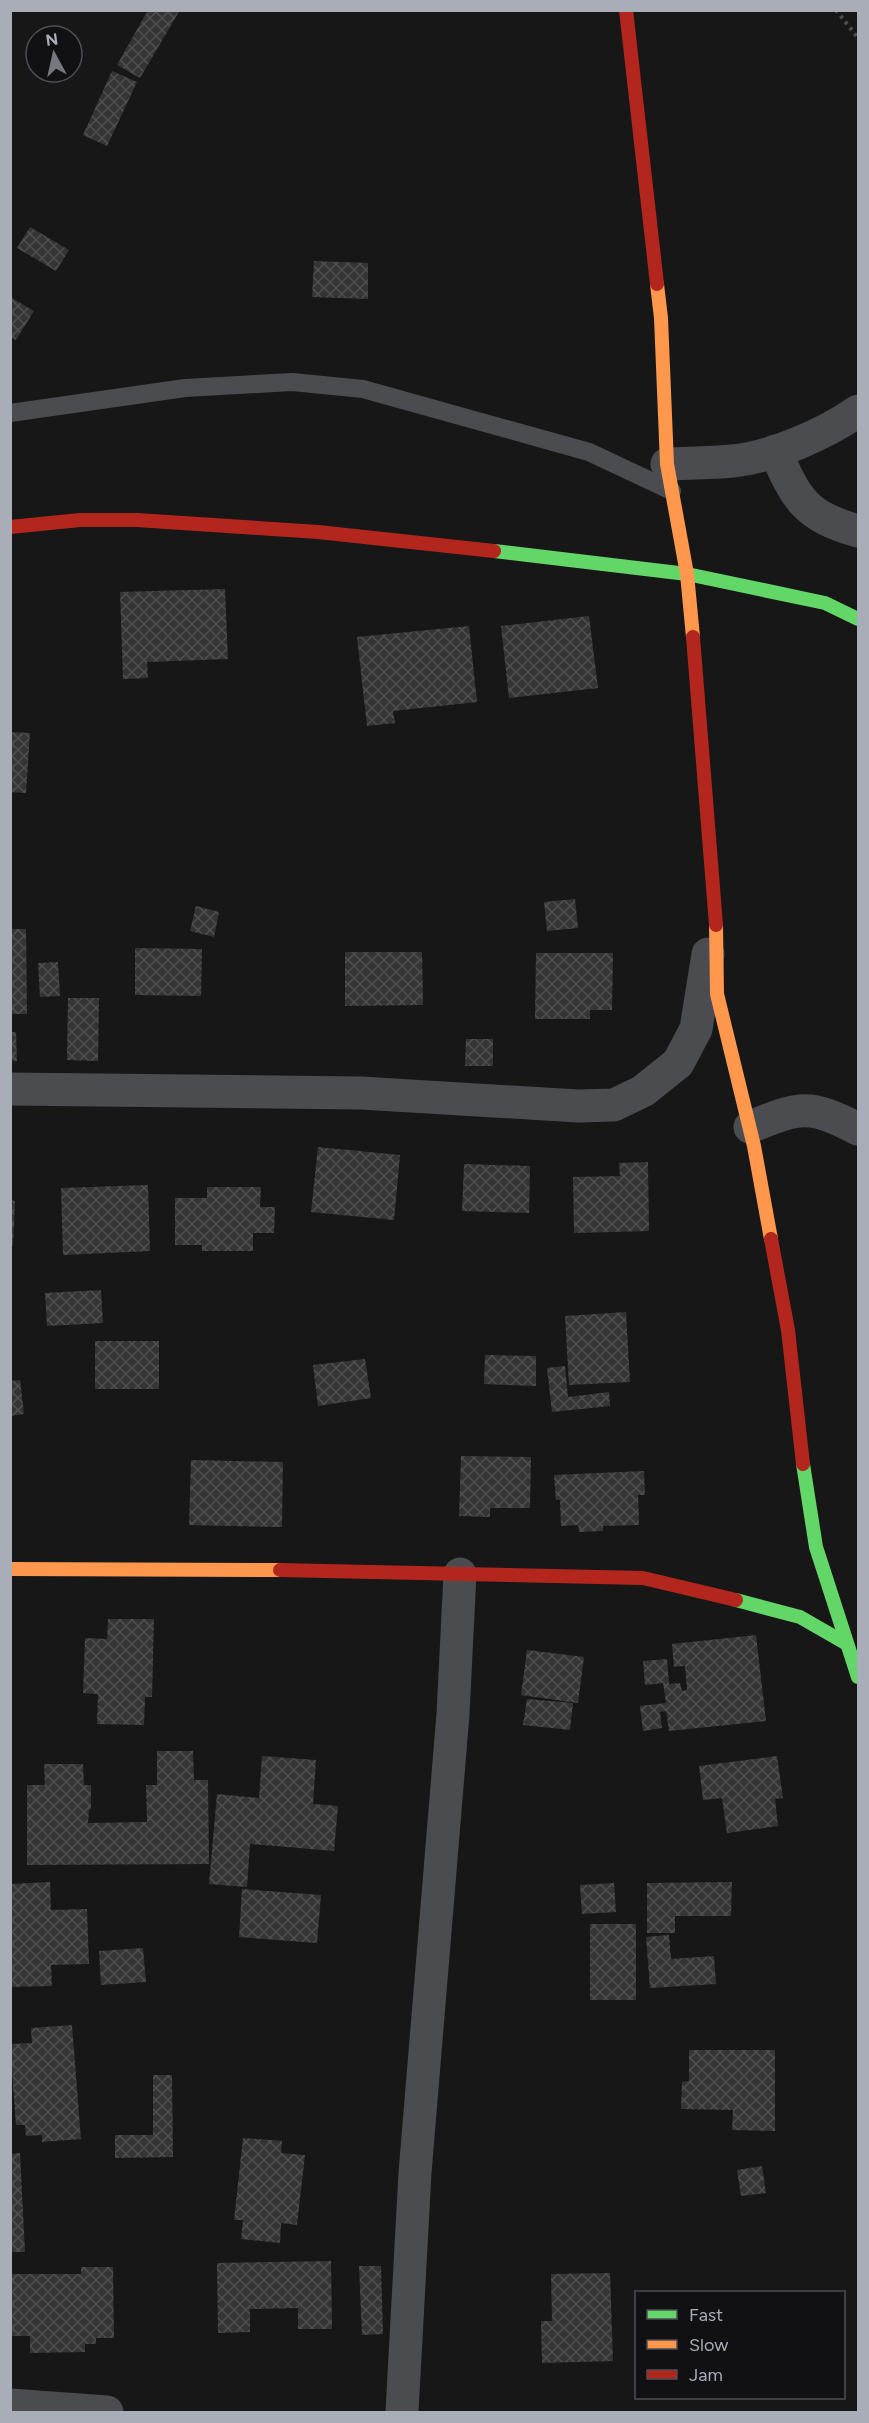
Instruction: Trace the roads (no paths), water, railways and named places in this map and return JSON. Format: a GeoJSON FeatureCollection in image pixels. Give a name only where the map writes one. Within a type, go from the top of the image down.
{"type":"FeatureCollection","features":[{"type":"Feature","properties":{"kind":"street"},"geometry":{"type":"LineString","coordinates":[[626,10],[661,318],[669,478],[687,574],[716,905],[717,994],[750,1127],[788,1330],[802,1455],[816,1546],[858,1677]]}},
{"type":"Feature","properties":{"kind":"street"},"geometry":{"type":"LineString","coordinates":[[669,478],[776,451],[812,436],[858,411]]}},
{"type":"Feature","properties":{"kind":"street"},"geometry":{"type":"LineString","coordinates":[[776,451],[792,489],[811,510],[832,524],[858,531]]}},
{"type":"Feature","properties":{"kind":"street"},"geometry":{"type":"LineString","coordinates":[[10,527],[80,520],[137,520],[318,532],[423,542],[687,574],[825,603],[858,619]]}},
{"type":"Feature","properties":{"kind":"street"},"geometry":{"type":"LineString","coordinates":[[10,1089],[361,1093],[578,1106],[614,1105],[643,1091],[678,1063],[696,1029],[716,905]]}},
{"type":"Feature","properties":{"kind":"street"},"geometry":{"type":"LineString","coordinates":[[750,1127],[787,1112],[808,1109],[858,1129]]}},
{"type":"Feature","properties":{"kind":"street"},"geometry":{"type":"LineString","coordinates":[[10,1569],[340,1570],[643,1578],[731,1598],[800,1617],[847,1644]]}},
{"type":"Feature","properties":{"kind":"street"},"geometry":{"type":"LineString","coordinates":[[402,2412],[415,2173],[453,1714],[460,1574]]}},
{"type":"Feature","properties":{"kind":"street"},"geometry":{"type":"LineString","coordinates":[[10,2405],[107,2412]]}},
{"type":"Feature","properties":{"kind":"lane"},"geometry":{"type":"LineString","coordinates":[[10,413],[185,388],[292,382],[363,389],[589,452],[669,478]]}}]}
